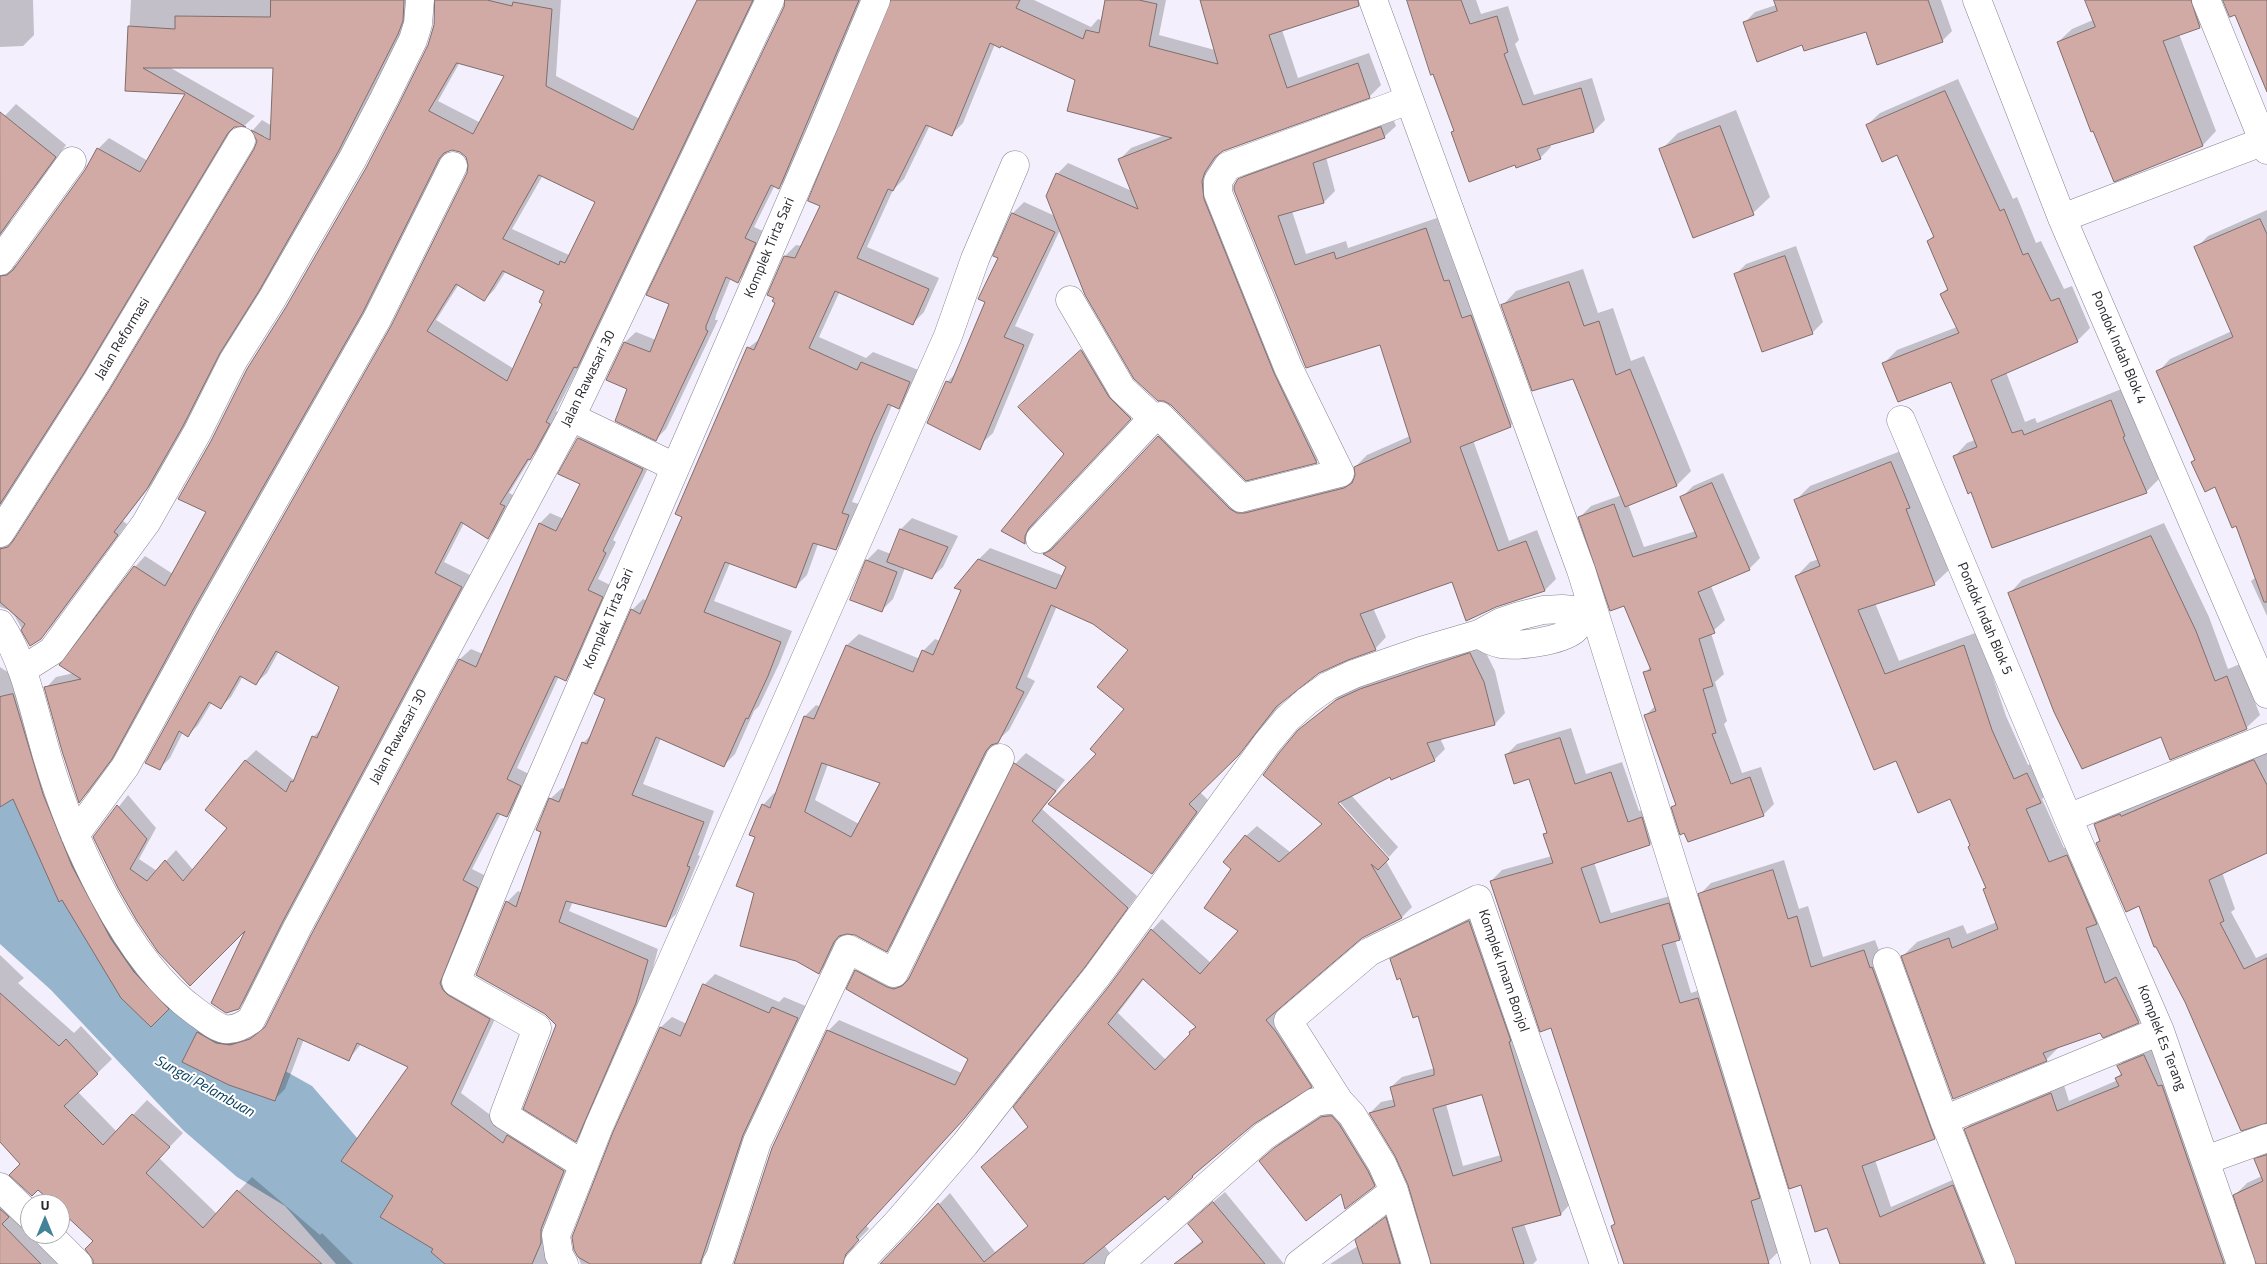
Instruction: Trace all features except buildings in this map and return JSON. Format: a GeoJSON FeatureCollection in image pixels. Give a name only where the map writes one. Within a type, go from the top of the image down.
{"type":"FeatureCollection","features":[{"type":"Feature","properties":{"kind":"street"},"geometry":{"type":"LineString","coordinates":[[22,670],[52,650],[146,523],[197,433],[233,361],[272,299],[361,143],[413,40],[420,16],[420,0]]}},
{"type":"Feature","properties":{"kind":"street","name":"Jalan Rawasari 30"},"geometry":{"type":"LineString","coordinates":[[0,624],[22,670],[55,785],[75,835],[111,911],[159,978],[188,1006],[217,1027],[229,1031],[240,1028],[251,1020],[297,928],[571,418],[770,0]]}},
{"type":"Feature","properties":{"kind":"street","name":"Komplek Tirta Sari"},"geometry":{"type":"LineString","coordinates":[[584,1166],[504,1115],[537,1028],[456,982],[507,857],[876,0]]}},
{"type":"Feature","properties":{"kind":"street"},"geometry":{"type":"LineString","coordinates":[[1373,0],[1580,570],[1589,613],[1724,1024],[1796,1264]]}},
{"type":"Feature","properties":{"kind":"street","name":"Pondok Indah Blok 4"},"geometry":{"type":"LineString","coordinates":[[1977,0],[2062,218],[2267,694]]}},
{"type":"Feature","properties":{"kind":"street"},"geometry":{"type":"LineString","coordinates":[[2062,218],[2266,144],[2206,0]]}},
{"type":"Feature","properties":{"kind":"street"},"geometry":{"type":"LineString","coordinates":[[1040,539],[1153,418],[1160,416],[1241,498],[1340,472],[1288,367],[1218,193],[1218,181],[1228,166],[1409,100]]}},
{"type":"Feature","properties":{"kind":"street","name":"Jalan Reformasi"},"geometry":{"type":"LineString","coordinates":[[0,533],[97,381],[241,142]]}},
{"type":"Feature","properties":{"kind":"street"},"geometry":{"type":"LineString","coordinates":[[0,261],[72,161]]}},
{"type":"Feature","properties":{"kind":"street"},"geometry":{"type":"LineString","coordinates":[[564,1264],[559,1255],[556,1235],[603,1117],[944,345],[975,258],[1015,165]]}},
{"type":"Feature","properties":{"kind":"street"},"geometry":{"type":"LineString","coordinates":[[75,835],[126,766],[213,608],[377,319],[453,166]]}},
{"type":"Feature","properties":{"kind":"street"},"geometry":{"type":"LineString","coordinates":[[1070,300],[1122,389],[1153,418]]}},
{"type":"Feature","properties":{"kind":"street"},"geometry":{"type":"LineString","coordinates":[[571,418],[675,467]]}},
{"type":"Feature","properties":{"kind":"street","name":"Pondok Indah Blok 5"},"geometry":{"type":"LineString","coordinates":[[1900,420],[2068,818]]}},
{"type":"Feature","properties":{"kind":"street"},"geometry":{"type":"LineString","coordinates":[[858,1264],[897,1223],[964,1144],[1057,1026],[1287,719],[1328,686],[1421,650],[1479,634],[1501,622],[1543,610],[1562,609],[1589,613]]}},
{"type":"Feature","properties":{"kind":"street"},"geometry":{"type":"LineString","coordinates":[[2068,818],[2267,738]]}},
{"type":"Feature","properties":{"kind":"street"},"geometry":{"type":"LineString","coordinates":[[716,1264],[720,1257],[757,1142],[848,949],[894,973],[1000,758]]}},
{"type":"Feature","properties":{"kind":"street","name":"Komplek Es Terang"},"geometry":{"type":"LineString","coordinates":[[2068,818],[2160,1031],[2241,1264]]}},
{"type":"Feature","properties":{"kind":"street","name":"Komplek Imam Bonjol"},"geometry":{"type":"LineString","coordinates":[[1339,1101],[1288,1021],[1369,952],[1478,899],[1604,1264]]}},
{"type":"Feature","properties":{"kind":"street"},"geometry":{"type":"LineString","coordinates":[[1887,962],[1944,1120],[2001,1264]]}},
{"type":"Feature","properties":{"kind":"street"},"geometry":{"type":"LineString","coordinates":[[1944,1120],[2160,1031]]}},
{"type":"Feature","properties":{"kind":"street"},"geometry":{"type":"LineString","coordinates":[[1118,1264],[1264,1136],[1315,1102],[1329,1100],[1339,1101],[1352,1115],[1382,1164],[1394,1191],[1416,1264]]}},
{"type":"Feature","properties":{"kind":"street"},"geometry":{"type":"LineString","coordinates":[[2206,1160],[2267,1138]]}},
{"type":"Feature","properties":{"kind":"street"},"geometry":{"type":"LineString","coordinates":[[0,1187],[20,1206]]}},
{"type":"Feature","properties":{"kind":"street"},"geometry":{"type":"LineString","coordinates":[[1298,1264],[1394,1191]]}},
{"type":"Feature","properties":{"kind":"street"},"geometry":{"type":"LineString","coordinates":[[58,1244],[78,1264]]}},
{"type":"Feature","properties":{"kind":"water","name":"Sungai Pelambuan"},"geometry":{"type":"Polygon","coordinates":[[[0,774],[58,840],[137,966],[212,1030],[312,1086],[404,1192],[474,1264],[336,1264],[285,1206],[237,1177],[183,1130],[51,990],[0,944],[0,774]]]}}]}
